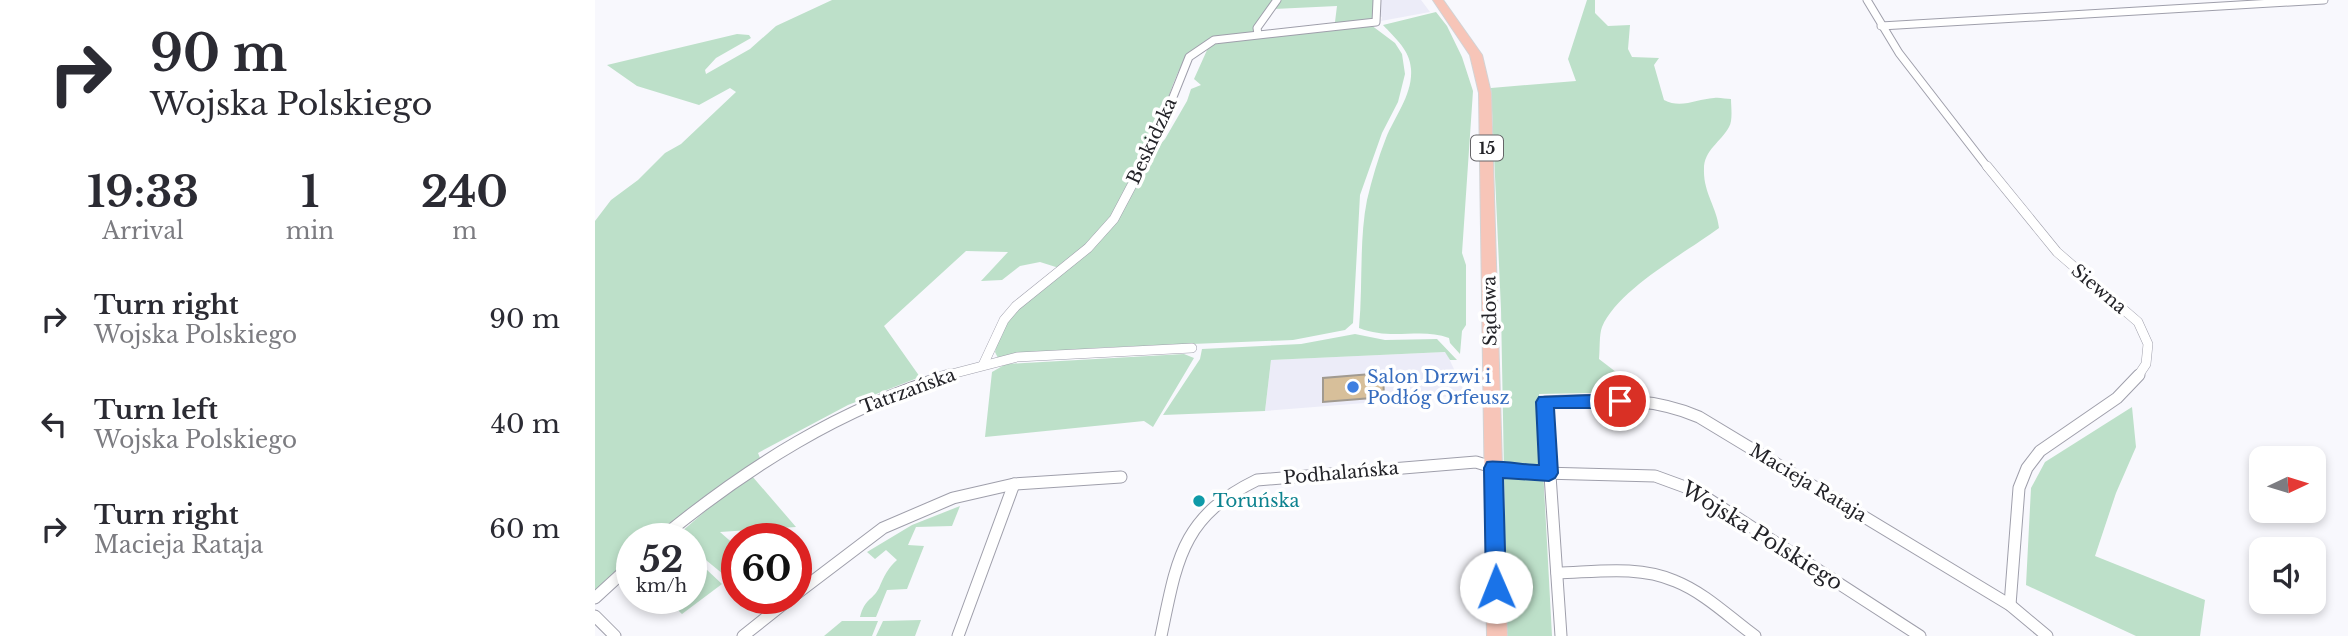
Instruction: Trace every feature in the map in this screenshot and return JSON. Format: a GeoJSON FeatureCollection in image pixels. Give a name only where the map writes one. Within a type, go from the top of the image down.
{"type":"FeatureCollection","features":[{"type":"Feature","properties":{"kind":"main road","name":"Sądowa"},"geometry":{"type":"LineString","coordinates":[[1438,0],[1476,55],[1485,93],[1497,636]]}},
{"type":"Feature","properties":{"kind":"street"},"geometry":{"type":"LineString","coordinates":[[1258,34],[1257,28],[1277,0]]}},
{"type":"Feature","properties":{"kind":"street","name":"Beskidzka"},"geometry":{"type":"LineString","coordinates":[[983,365],[996,334],[1016,306],[1088,248],[1114,219],[1157,137],[1188,57],[1214,40],[1377,22],[1377,0]]}},
{"type":"Feature","properties":{"kind":"street"},"geometry":{"type":"LineString","coordinates":[[1867,0],[1881,26],[2244,2],[2324,0]]}},
{"type":"Feature","properties":{"kind":"street","name":"Siewna"},"geometry":{"type":"LineString","coordinates":[[1881,26],[2035,228],[2058,254],[2132,316],[2146,336],[2149,349],[2148,363],[2133,383],[2095,416],[2042,449],[2024,470],[2019,488],[2010,605]]}},
{"type":"Feature","properties":{"kind":"street","name":"Tatrzańska"},"geometry":{"type":"LineString","coordinates":[[681,523],[745,474],[849,412],[926,380],[1014,357],[1192,348]]}},
{"type":"Feature","properties":{"kind":"street","name":"Macieja Rataja"},"geometry":{"type":"LineString","coordinates":[[1549,473],[1545,402],[1644,401],[1680,407],[2010,605],[2047,636]]}},
{"type":"Feature","properties":{"kind":"street","name":"Podhalańska"},"geometry":{"type":"LineString","coordinates":[[1161,636],[1179,554],[1195,524],[1238,487],[1257,480],[1476,462],[1494,468]]}},
{"type":"Feature","properties":{"kind":"street","name":"Wojska Polskiego"},"geometry":{"type":"LineString","coordinates":[[1494,468],[1508,472],[1655,477],[1672,480],[1696,491],[1920,636]]}},
{"type":"Feature","properties":{"kind":"street"},"geometry":{"type":"LineString","coordinates":[[1549,473],[1561,636]]}},
{"type":"Feature","properties":{"kind":"street"},"geometry":{"type":"LineString","coordinates":[[812,582],[883,528],[953,498],[1014,484],[1121,477]]}},
{"type":"Feature","properties":{"kind":"street"},"geometry":{"type":"LineString","coordinates":[[958,636],[1014,484]]}},
{"type":"Feature","properties":{"kind":"street"},"geometry":{"type":"LineString","coordinates":[[1557,573],[1639,573],[1667,577],[1755,636]]}},
{"type":"Feature","properties":{"kind":"street"},"geometry":{"type":"LineString","coordinates":[[595,598],[616,579]]}},
{"type":"Feature","properties":{"kind":"street"},"geometry":{"type":"LineString","coordinates":[[743,636],[771,614]]}},
{"type":"Feature","properties":{"kind":"street"},"geometry":{"type":"LineString","coordinates":[[595,616],[615,636]]}},
{"type":"Feature","properties":{"kind":"shaded area"},"geometry":{"type":"Polygon","coordinates":[[[1374,0],[1421,0],[1430,12],[1381,21],[1382,17],[1375,15],[1374,0]]]}},
{"type":"Feature","properties":{"kind":"shaded area"},"geometry":{"type":"Polygon","coordinates":[[[1446,352],[1466,395],[1265,411],[1271,360],[1446,352]]]}},
{"type":"Feature","properties":{"kind":"green space"},"geometry":{"type":"Polygon","coordinates":[[[832,0],[1275,0],[1254,29],[1257,35],[1371,25],[1395,43],[1402,54],[1405,74],[1398,102],[1382,133],[1360,195],[1353,323],[1345,330],[1293,340],[1094,348],[998,358],[995,352],[999,337],[1014,311],[1087,253],[1117,218],[1150,156],[1165,139],[1187,101],[1191,89],[1201,85],[1194,79],[1212,39],[1195,48],[1186,58],[1175,79],[1154,138],[1126,193],[1103,226],[1075,255],[1059,268],[1040,262],[1020,266],[1002,280],[981,281],[1008,252],[966,251],[884,326],[920,377],[848,405],[758,453],[760,458],[675,523],[616,523],[616,574],[595,592],[595,221],[611,200],[638,180],[665,153],[681,144],[736,92],[730,88],[699,105],[637,86],[607,65],[737,34],[749,35],[751,38],[716,58],[705,70],[706,74],[750,49],[776,26],[832,0]]]}},
{"type":"Feature","properties":{"kind":"green space"},"geometry":{"type":"Polygon","coordinates":[[[1278,0],[1374,0],[1375,15],[1370,21],[1337,25],[1337,6],[1274,9],[1278,0]]]}},
{"type":"Feature","properties":{"kind":"green space"},"geometry":{"type":"Polygon","coordinates":[[[1587,0],[1595,0],[1595,13],[1608,26],[1630,25],[1628,49],[1632,57],[1659,58],[1654,65],[1664,100],[1683,104],[1716,98],[1731,99],[1730,124],[1710,151],[1704,169],[1719,228],[1638,285],[1610,313],[1602,327],[1599,359],[1642,392],[1539,394],[1552,636],[1507,636],[1501,309],[1491,88],[1576,81],[1568,59],[1587,0]]]}},
{"type":"Feature","properties":{"kind":"green space"},"geometry":{"type":"Polygon","coordinates":[[[1436,12],[1447,26],[1462,57],[1473,91],[1462,253],[1466,265],[1466,325],[1462,331],[1460,354],[1449,338],[1438,335],[1383,334],[1359,328],[1367,200],[1383,146],[1406,96],[1411,78],[1410,62],[1405,50],[1383,25],[1436,12]]]}},
{"type":"Feature","properties":{"kind":"green space"},"geometry":{"type":"Polygon","coordinates":[[[1355,334],[1385,340],[1437,339],[1457,360],[1450,360],[1445,352],[1271,360],[1265,411],[1163,415],[1200,359],[1202,349],[1301,344],[1355,334]]]}},
{"type":"Feature","properties":{"kind":"green space"},"geometry":{"type":"Polygon","coordinates":[[[1184,354],[1194,358],[1153,427],[1144,421],[985,437],[992,372],[1006,364],[1184,354]]]}},
{"type":"Feature","properties":{"kind":"green space"},"geometry":{"type":"Polygon","coordinates":[[[2132,407],[2136,447],[2116,493],[2095,556],[2205,600],[2200,636],[2136,636],[2026,585],[2031,488],[2045,462],[2132,407]]]}},
{"type":"Feature","properties":{"kind":"green space"},"geometry":{"type":"Polygon","coordinates":[[[752,476],[793,523],[721,523],[721,572],[707,561],[707,523],[692,523],[724,495],[752,476]]]}},
{"type":"Feature","properties":{"kind":"green space"},"geometry":{"type":"Polygon","coordinates":[[[960,506],[952,526],[916,527],[908,545],[924,546],[907,589],[887,590],[876,617],[860,617],[864,606],[897,560],[886,550],[875,559],[867,552],[912,525],[960,506]]]}},
{"type":"Feature","properties":{"kind":"green space"},"geometry":{"type":"Polygon","coordinates":[[[707,570],[721,583],[707,595],[707,570]]]}},
{"type":"Feature","properties":{"kind":"green space"},"geometry":{"type":"Polygon","coordinates":[[[921,620],[915,636],[876,636],[883,621],[921,620]]]}},
{"type":"Feature","properties":{"kind":"green space"},"geometry":{"type":"Polygon","coordinates":[[[842,621],[878,621],[872,636],[824,636],[842,621]]]}},
{"type":"Feature","properties":{"kind":"building","name":"Salon Drzwi i Podłóg Orfeusz"},"geometry":{"type":"Polygon","coordinates":[[[1383,373],[1384,397],[1323,402],[1323,378],[1383,373]]]}},
{"type":"Feature","properties":{"kind":"place","name":"Salon Drzwi i Podłóg Orfeusz"},"geometry":{"type":"Point","coordinates":[1353,387]}},
{"type":"Feature","properties":{"kind":"place","name":"Toruńska"},"geometry":{"type":"Point","coordinates":[1199,501]}},
{"type":"Feature","properties":{"kind":"route"},"geometry":{"type":"LineString","coordinates":[[1496,587],[1494,468],[1508,472],[1549,473],[1545,402],[1620,401]]}}]}
